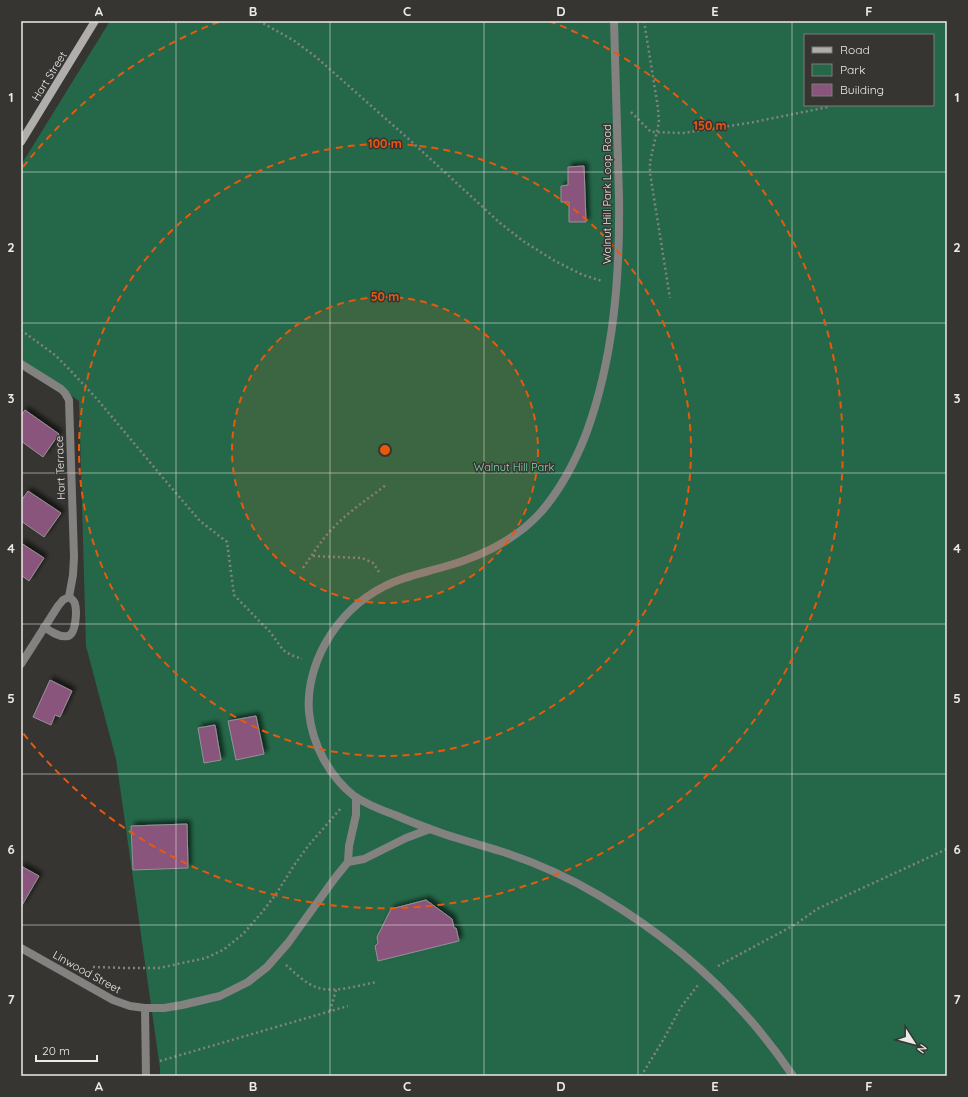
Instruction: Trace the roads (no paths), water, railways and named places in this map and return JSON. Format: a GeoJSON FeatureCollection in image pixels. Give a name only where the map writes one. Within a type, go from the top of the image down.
{"type":"FeatureCollection","features":[{"type":"Feature","properties":{"kind":"street","name":"Hart Street"},"geometry":{"type":"LineString","coordinates":[[21,142],[95,21]]}},
{"type":"Feature","properties":{"kind":"street","name":"Walnut Hill Park Loop Road"},"geometry":{"type":"LineString","coordinates":[[614,21],[620,222],[616,284],[610,343],[600,389],[579,449],[568,474],[553,498],[531,522],[519,532],[476,556],[402,578],[387,585],[369,595],[347,614],[330,637],[316,663],[309,698],[310,719],[320,753],[340,783],[356,797],[366,803],[430,829],[520,858],[550,870],[602,897],[658,934],[683,953],[708,976],[759,1030],[793,1076]]}},
{"type":"Feature","properties":{"kind":"street","name":"Hart Terrace"},"geometry":{"type":"LineString","coordinates":[[21,364],[61,389],[69,400],[74,557],[73,575],[69,597]]}},
{"type":"Feature","properties":{"kind":"street"},"geometry":{"type":"LineString","coordinates":[[21,664],[44,627],[63,600],[69,597],[74,601],[76,605],[74,628],[71,634],[65,636],[56,634],[44,627]]}},
{"type":"Feature","properties":{"kind":"street"},"geometry":{"type":"LineString","coordinates":[[356,797],[355,821],[348,862],[364,859],[406,838],[430,829]]}},
{"type":"Feature","properties":{"kind":"street","name":"Linwood Street"},"geometry":{"type":"LineString","coordinates":[[21,948],[114,1000],[130,1006],[164,1008],[220,996],[243,986],[254,979],[277,957],[348,862]]}},
{"type":"Feature","properties":{"kind":"street"},"geometry":{"type":"LineString","coordinates":[[145,1008],[146,1076]]}},
{"type":"Feature","properties":{"kind":"park label","name":"Walnut Hill Park"},"geometry":{"type":"Point","coordinates":[514,467]}}]}
